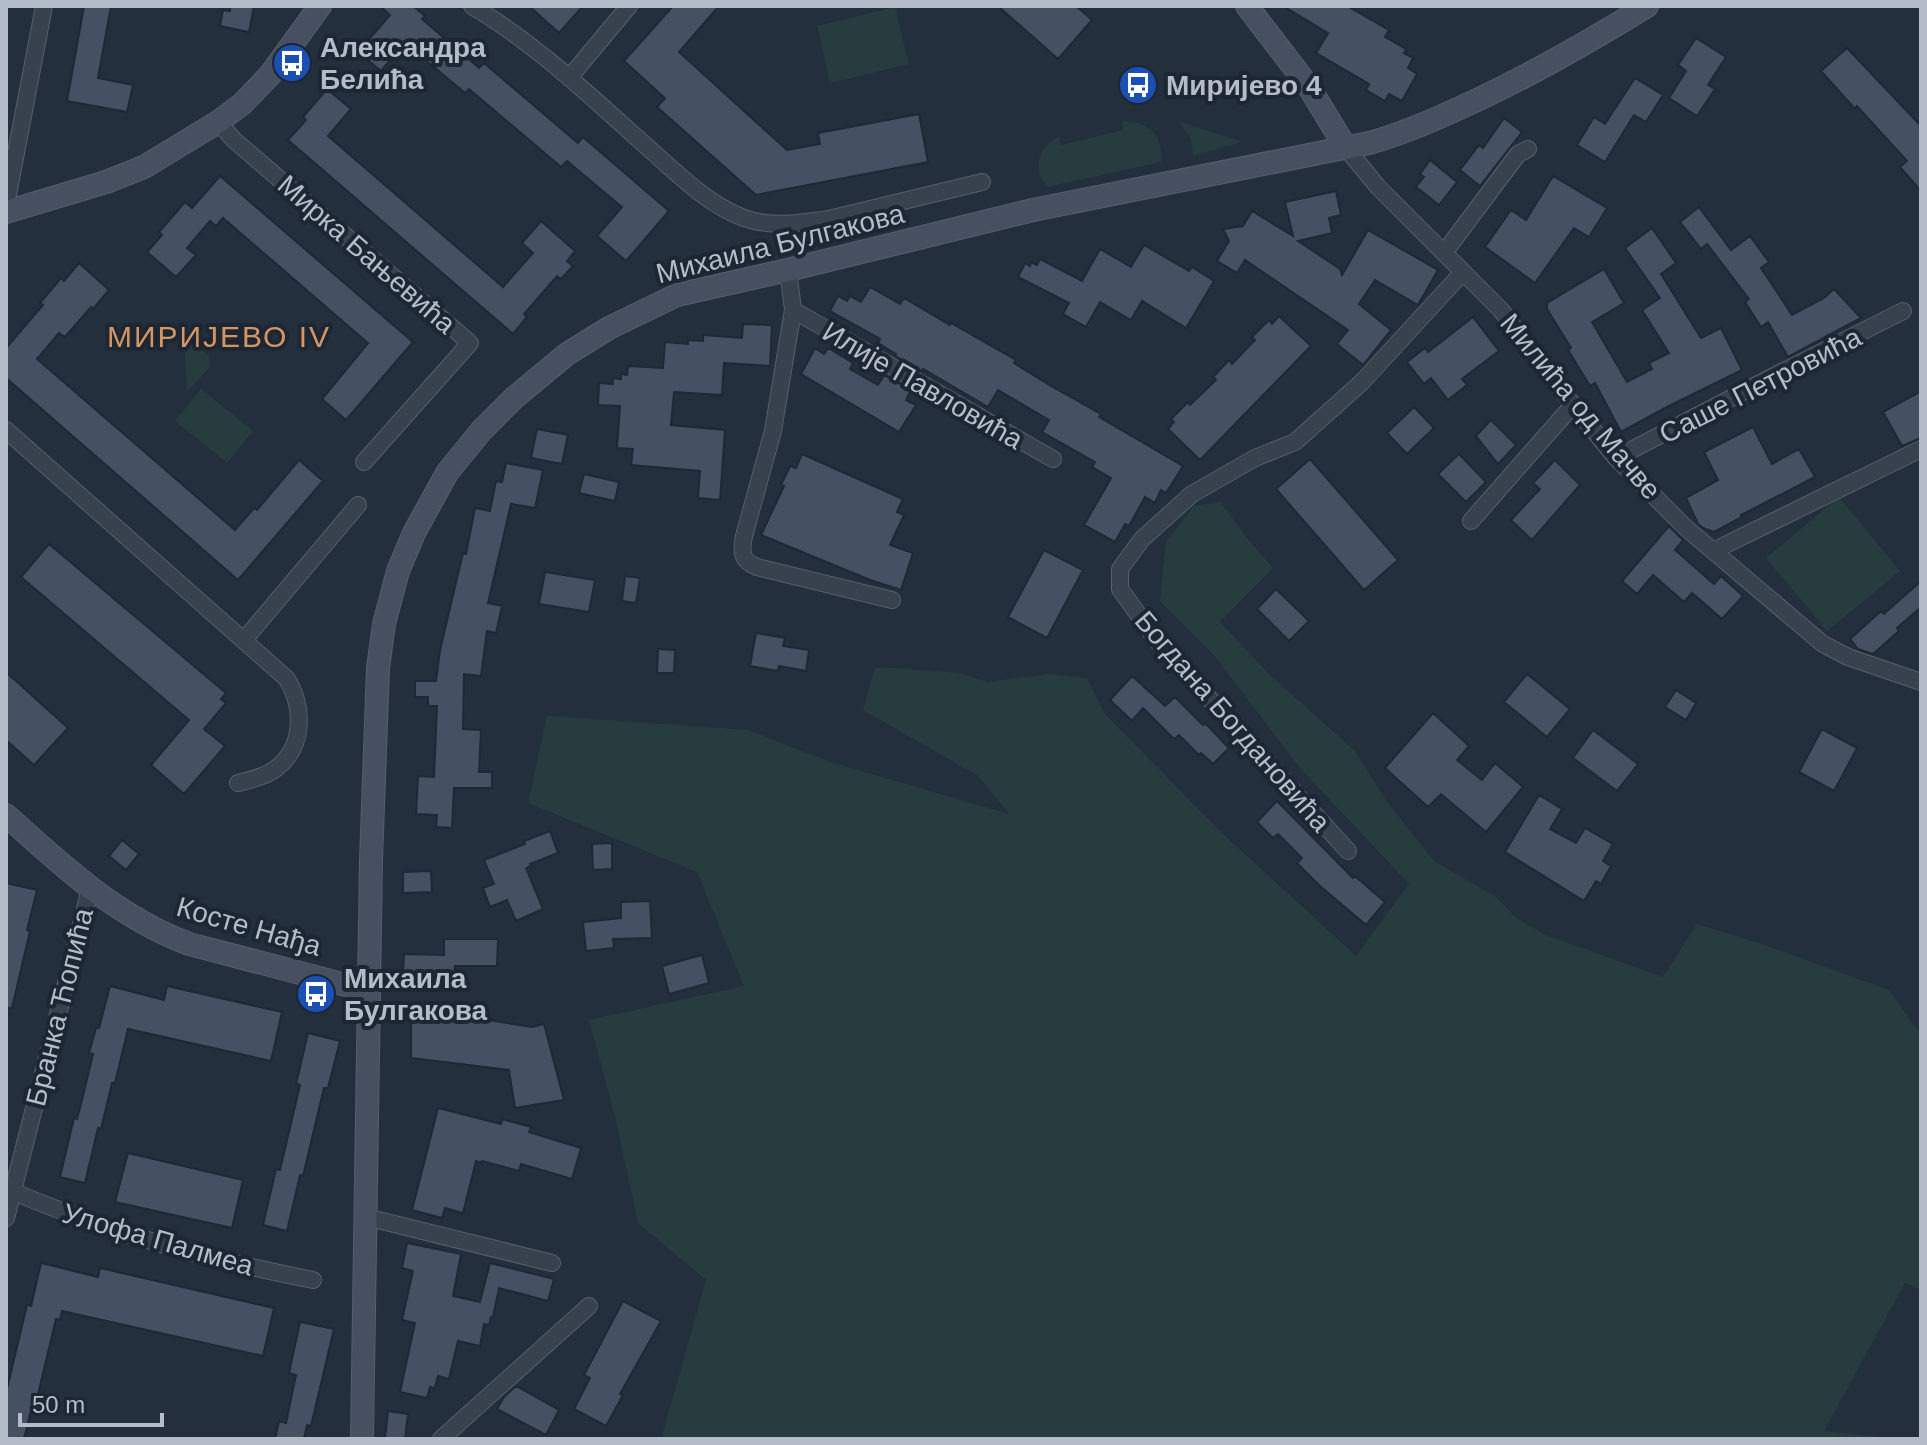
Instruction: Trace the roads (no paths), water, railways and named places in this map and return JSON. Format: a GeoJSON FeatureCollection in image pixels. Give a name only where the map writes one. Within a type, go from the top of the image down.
{"type":"FeatureCollection","features":[{"type":"Feature","properties":{"kind":"street"},"geometry":{"type":"LineString","coordinates":[[6,205],[44,6]]}},
{"type":"Feature","properties":{"kind":"street"},"geometry":{"type":"LineString","coordinates":[[6,212],[106,182],[144,167],[218,122],[261,85],[320,6]]}},
{"type":"Feature","properties":{"kind":"street"},"geometry":{"type":"LineString","coordinates":[[472,6],[507,27],[694,188],[726,209],[759,222],[773,225],[829,219],[982,182]]}},
{"type":"Feature","properties":{"kind":"street"},"geometry":{"type":"LineString","coordinates":[[569,78],[629,6]]}},
{"type":"Feature","properties":{"kind":"street"},"geometry":{"type":"LineString","coordinates":[[1247,6],[1309,87],[1346,148]]}},
{"type":"Feature","properties":{"kind":"street","name":"Михаила Булгакова"},"geometry":{"type":"LineString","coordinates":[[362,1439],[376,684],[384,624],[398,571],[414,533],[447,473],[481,431],[514,398],[567,354],[609,328],[677,295],[1033,210],[1394,136],[1484,97],[1561,57],[1647,6]]}},
{"type":"Feature","properties":{"kind":"street","name":"Мирка Бањевића"},"geometry":{"type":"LineString","coordinates":[[218,122],[234,140],[470,343],[364,462]]}},
{"type":"Feature","properties":{"kind":"street","name":"Милића од Мачве"},"geometry":{"type":"LineString","coordinates":[[1346,148],[1378,187],[1501,310],[1616,458],[1686,528],[1823,644],[1921,682]]}},
{"type":"Feature","properties":{"kind":"street"},"geometry":{"type":"LineString","coordinates":[[1444,253],[1518,154],[1528,149]]}},
{"type":"Feature","properties":{"kind":"street"},"geometry":{"type":"LineString","coordinates":[[788,270],[793,310],[773,431],[744,536],[743,558],[757,567],[892,600]]}},
{"type":"Feature","properties":{"kind":"street","name":"Богдана Богдановића"},"geometry":{"type":"LineString","coordinates":[[1348,851],[1158,642],[1120,589],[1120,569],[1142,539],[1192,494],[1255,458],[1295,442],[1362,382],[1463,272]]}},
{"type":"Feature","properties":{"kind":"street","name":"Илије Павловића"},"geometry":{"type":"LineString","coordinates":[[793,310],[1053,459]]}},
{"type":"Feature","properties":{"kind":"street","name":"Саше Петровића"},"geometry":{"type":"LineString","coordinates":[[1616,458],[1903,311]]}},
{"type":"Feature","properties":{"kind":"street"},"geometry":{"type":"LineString","coordinates":[[1471,521],[1573,405]]}},
{"type":"Feature","properties":{"kind":"street"},"geometry":{"type":"LineString","coordinates":[[6,430],[287,679],[294,690],[300,716],[294,744],[279,766],[267,774],[238,783]]}},
{"type":"Feature","properties":{"kind":"street"},"geometry":{"type":"LineString","coordinates":[[1713,551],[1921,449]]}},
{"type":"Feature","properties":{"kind":"street"},"geometry":{"type":"LineString","coordinates":[[244,640],[358,505]]}},
{"type":"Feature","properties":{"kind":"street","name":"Косте Нађа"},"geometry":{"type":"LineString","coordinates":[[6,815],[90,889],[163,934],[189,944],[369,991]]}},
{"type":"Feature","properties":{"kind":"street","name":"Бранка Ћопића"},"geometry":{"type":"LineString","coordinates":[[6,1218],[9,1190],[90,889]]}},
{"type":"Feature","properties":{"kind":"street","name":"Улофа Палмеа"},"geometry":{"type":"LineString","coordinates":[[9,1190],[93,1223],[153,1242],[313,1280]]}},
{"type":"Feature","properties":{"kind":"street"},"geometry":{"type":"LineString","coordinates":[[366,1217],[552,1263]]}},
{"type":"Feature","properties":{"kind":"street"},"geometry":{"type":"LineString","coordinates":[[441,1439],[589,1306]]}},
{"type":"Feature","properties":{"kind":"place","name":"Александра Белића"},"geometry":{"type":"Point","coordinates":[292,63]}},
{"type":"Feature","properties":{"kind":"place","name":"Миријево 4"},"geometry":{"type":"Point","coordinates":[1138,85]}},
{"type":"Feature","properties":{"kind":"place","name":"Михаила Булгакова"},"geometry":{"type":"Point","coordinates":[316,994]}},
{"type":"Feature","properties":{"kind":"district","name":"МИРИЈЕВО IV"},"geometry":{"type":"Point","coordinates":[219,337]}}]}
